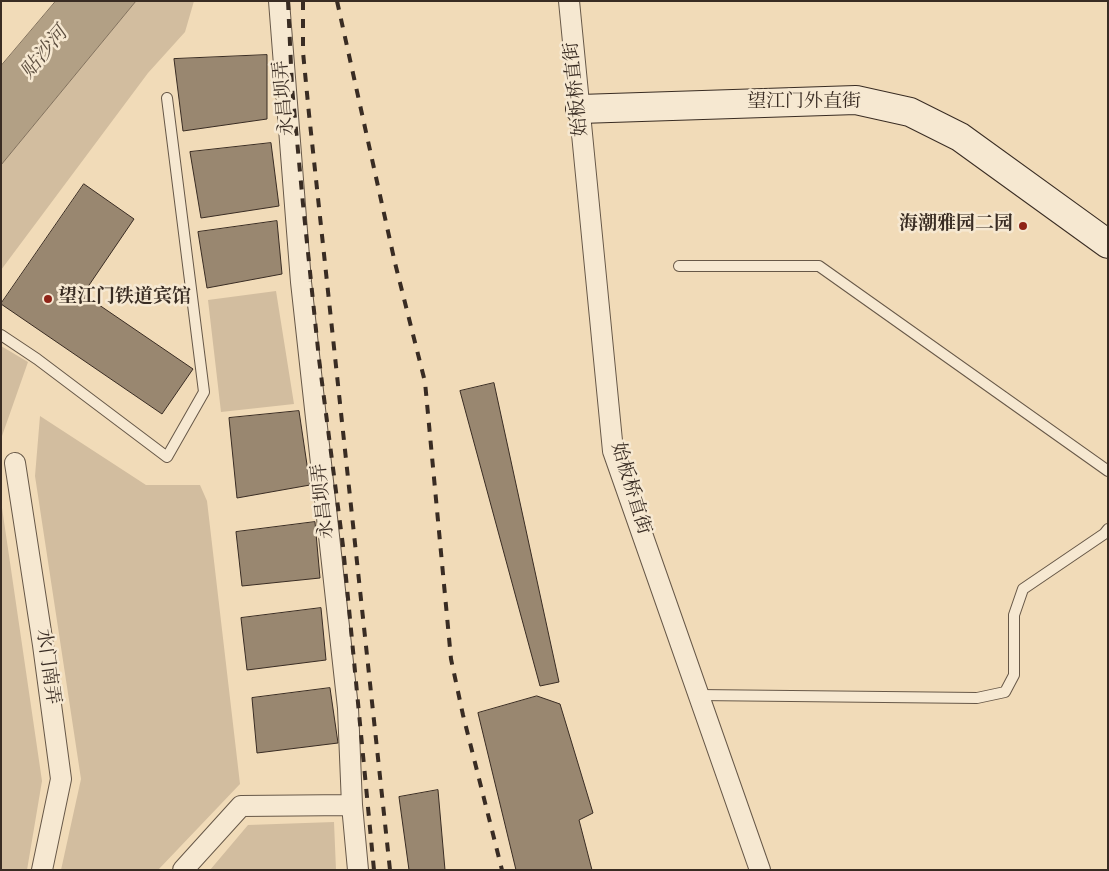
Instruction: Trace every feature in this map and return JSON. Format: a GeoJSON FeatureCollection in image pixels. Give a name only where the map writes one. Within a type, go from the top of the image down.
{"type":"FeatureCollection","features":[{"type":"Feature","properties":{"kind":"street","name":"永昌坝弄"},"geometry":{"type":"LineString","coordinates":[[279,1],[301,282],[348,708],[352,804],[358,870]]}},
{"type":"Feature","properties":{"kind":"street","name":"始板桥直街"},"geometry":{"type":"LineString","coordinates":[[569,1],[613,450],[760,870]]}},
{"type":"Feature","properties":{"kind":"street","name":"望江门外直街"},"geometry":{"type":"LineString","coordinates":[[580,109],[856,100],[910,112],[960,137],[1108,244]]}},
{"type":"Feature","properties":{"kind":"street","name":"水门南弄"},"geometry":{"type":"LineString","coordinates":[[15,463],[61,779],[42,870]]}},
{"type":"Feature","properties":{"kind":"street"},"geometry":{"type":"LineString","coordinates":[[183,870],[241,806],[352,804]]}},
{"type":"Feature","properties":{"kind":"lane"},"geometry":{"type":"LineString","coordinates":[[1,335],[37,358],[166,457],[204,392],[168,98]]}},
{"type":"Feature","properties":{"kind":"lane"},"geometry":{"type":"LineString","coordinates":[[679,266],[819,266],[1108,471]]}},
{"type":"Feature","properties":{"kind":"lane"},"geometry":{"type":"LineString","coordinates":[[698,695],[977,698],[1005,692],[1014,675],[1014,615],[1023,589],[1104,534],[1108,529]]}},
{"type":"Feature","properties":{"kind":"shaded area"},"geometry":{"type":"Polygon","coordinates":[[[136,1],[194,1],[185,32],[148,73],[1,270],[1,165],[136,1]]]}},
{"type":"Feature","properties":{"kind":"shaded area"},"geometry":{"type":"Polygon","coordinates":[[[276,291],[294,404],[221,412],[208,300],[276,291]]]}},
{"type":"Feature","properties":{"kind":"shaded area"},"geometry":{"type":"Polygon","coordinates":[[[1,346],[28,362],[2,436],[1,444],[1,346]]]}},
{"type":"Feature","properties":{"kind":"shaded area"},"geometry":{"type":"Polygon","coordinates":[[[40,416],[146,485],[200,485],[207,501],[240,784],[158,870],[61,870],[81,779],[35,476],[40,416]]]}},
{"type":"Feature","properties":{"kind":"shaded area"},"geometry":{"type":"Polygon","coordinates":[[[1,501],[42,781],[27,870],[1,870],[1,501]]]}},
{"type":"Feature","properties":{"kind":"shaded area"},"geometry":{"type":"Polygon","coordinates":[[[334,822],[336,870],[210,870],[248,825],[334,822]]]}},
{"type":"Feature","properties":{"kind":"water","name":"贴沙河"},"geometry":{"type":"Polygon","coordinates":[[[56,1],[136,1],[1,165],[1,66],[56,1]]]}},
{"type":"Feature","properties":{"kind":"building"},"geometry":{"type":"Polygon","coordinates":[[[267,55],[267,119],[183,131],[174,59],[267,55]]]}},
{"type":"Feature","properties":{"kind":"building"},"geometry":{"type":"Polygon","coordinates":[[[271,143],[279,206],[201,218],[190,152],[271,143]]]}},
{"type":"Feature","properties":{"kind":"building","name":"望江门铁道宾馆"},"geometry":{"type":"Polygon","coordinates":[[[84,184],[134,219],[83,294],[193,369],[162,414],[1,304],[84,184]]]}},
{"type":"Feature","properties":{"kind":"building"},"geometry":{"type":"Polygon","coordinates":[[[277,221],[282,274],[207,288],[198,232],[277,221]]]}},
{"type":"Feature","properties":{"kind":"building"},"geometry":{"type":"Polygon","coordinates":[[[494,383],[559,682],[540,686],[460,391],[494,383]]]}},
{"type":"Feature","properties":{"kind":"building"},"geometry":{"type":"Polygon","coordinates":[[[299,411],[310,485],[237,498],[229,418],[299,411]]]}},
{"type":"Feature","properties":{"kind":"building"},"geometry":{"type":"Polygon","coordinates":[[[315,522],[320,578],[242,586],[236,532],[315,522]]]}},
{"type":"Feature","properties":{"kind":"building"},"geometry":{"type":"Polygon","coordinates":[[[321,608],[326,660],[247,670],[241,618],[321,608]]]}},
{"type":"Feature","properties":{"kind":"building"},"geometry":{"type":"Polygon","coordinates":[[[330,688],[338,743],[257,753],[252,698],[330,688]]]}},
{"type":"Feature","properties":{"kind":"building"},"geometry":{"type":"Polygon","coordinates":[[[537,696],[560,704],[593,813],[579,820],[592,870],[516,870],[478,713],[537,696]]]}},
{"type":"Feature","properties":{"kind":"building"},"geometry":{"type":"Polygon","coordinates":[[[438,790],[445,870],[409,870],[399,797],[438,790]]]}},
{"type":"Feature","properties":{"kind":"railway"},"geometry":{"type":"LineString","coordinates":[[288,1],[292,87],[303,204],[319,359],[343,546],[374,870]]}},
{"type":"Feature","properties":{"kind":"railway"},"geometry":{"type":"LineString","coordinates":[[303,1],[303,52],[309,114],[390,870]]}},
{"type":"Feature","properties":{"kind":"railway"},"geometry":{"type":"LineString","coordinates":[[337,1],[395,263],[425,382],[451,659],[502,870]]}},
{"type":"Feature","properties":{"kind":"place","name":"海潮雅园二园"},"geometry":{"type":"Point","coordinates":[1023,226]}},
{"type":"Feature","properties":{"kind":"place","name":"望江门铁道宾馆"},"geometry":{"type":"Point","coordinates":[48,299]}}]}
